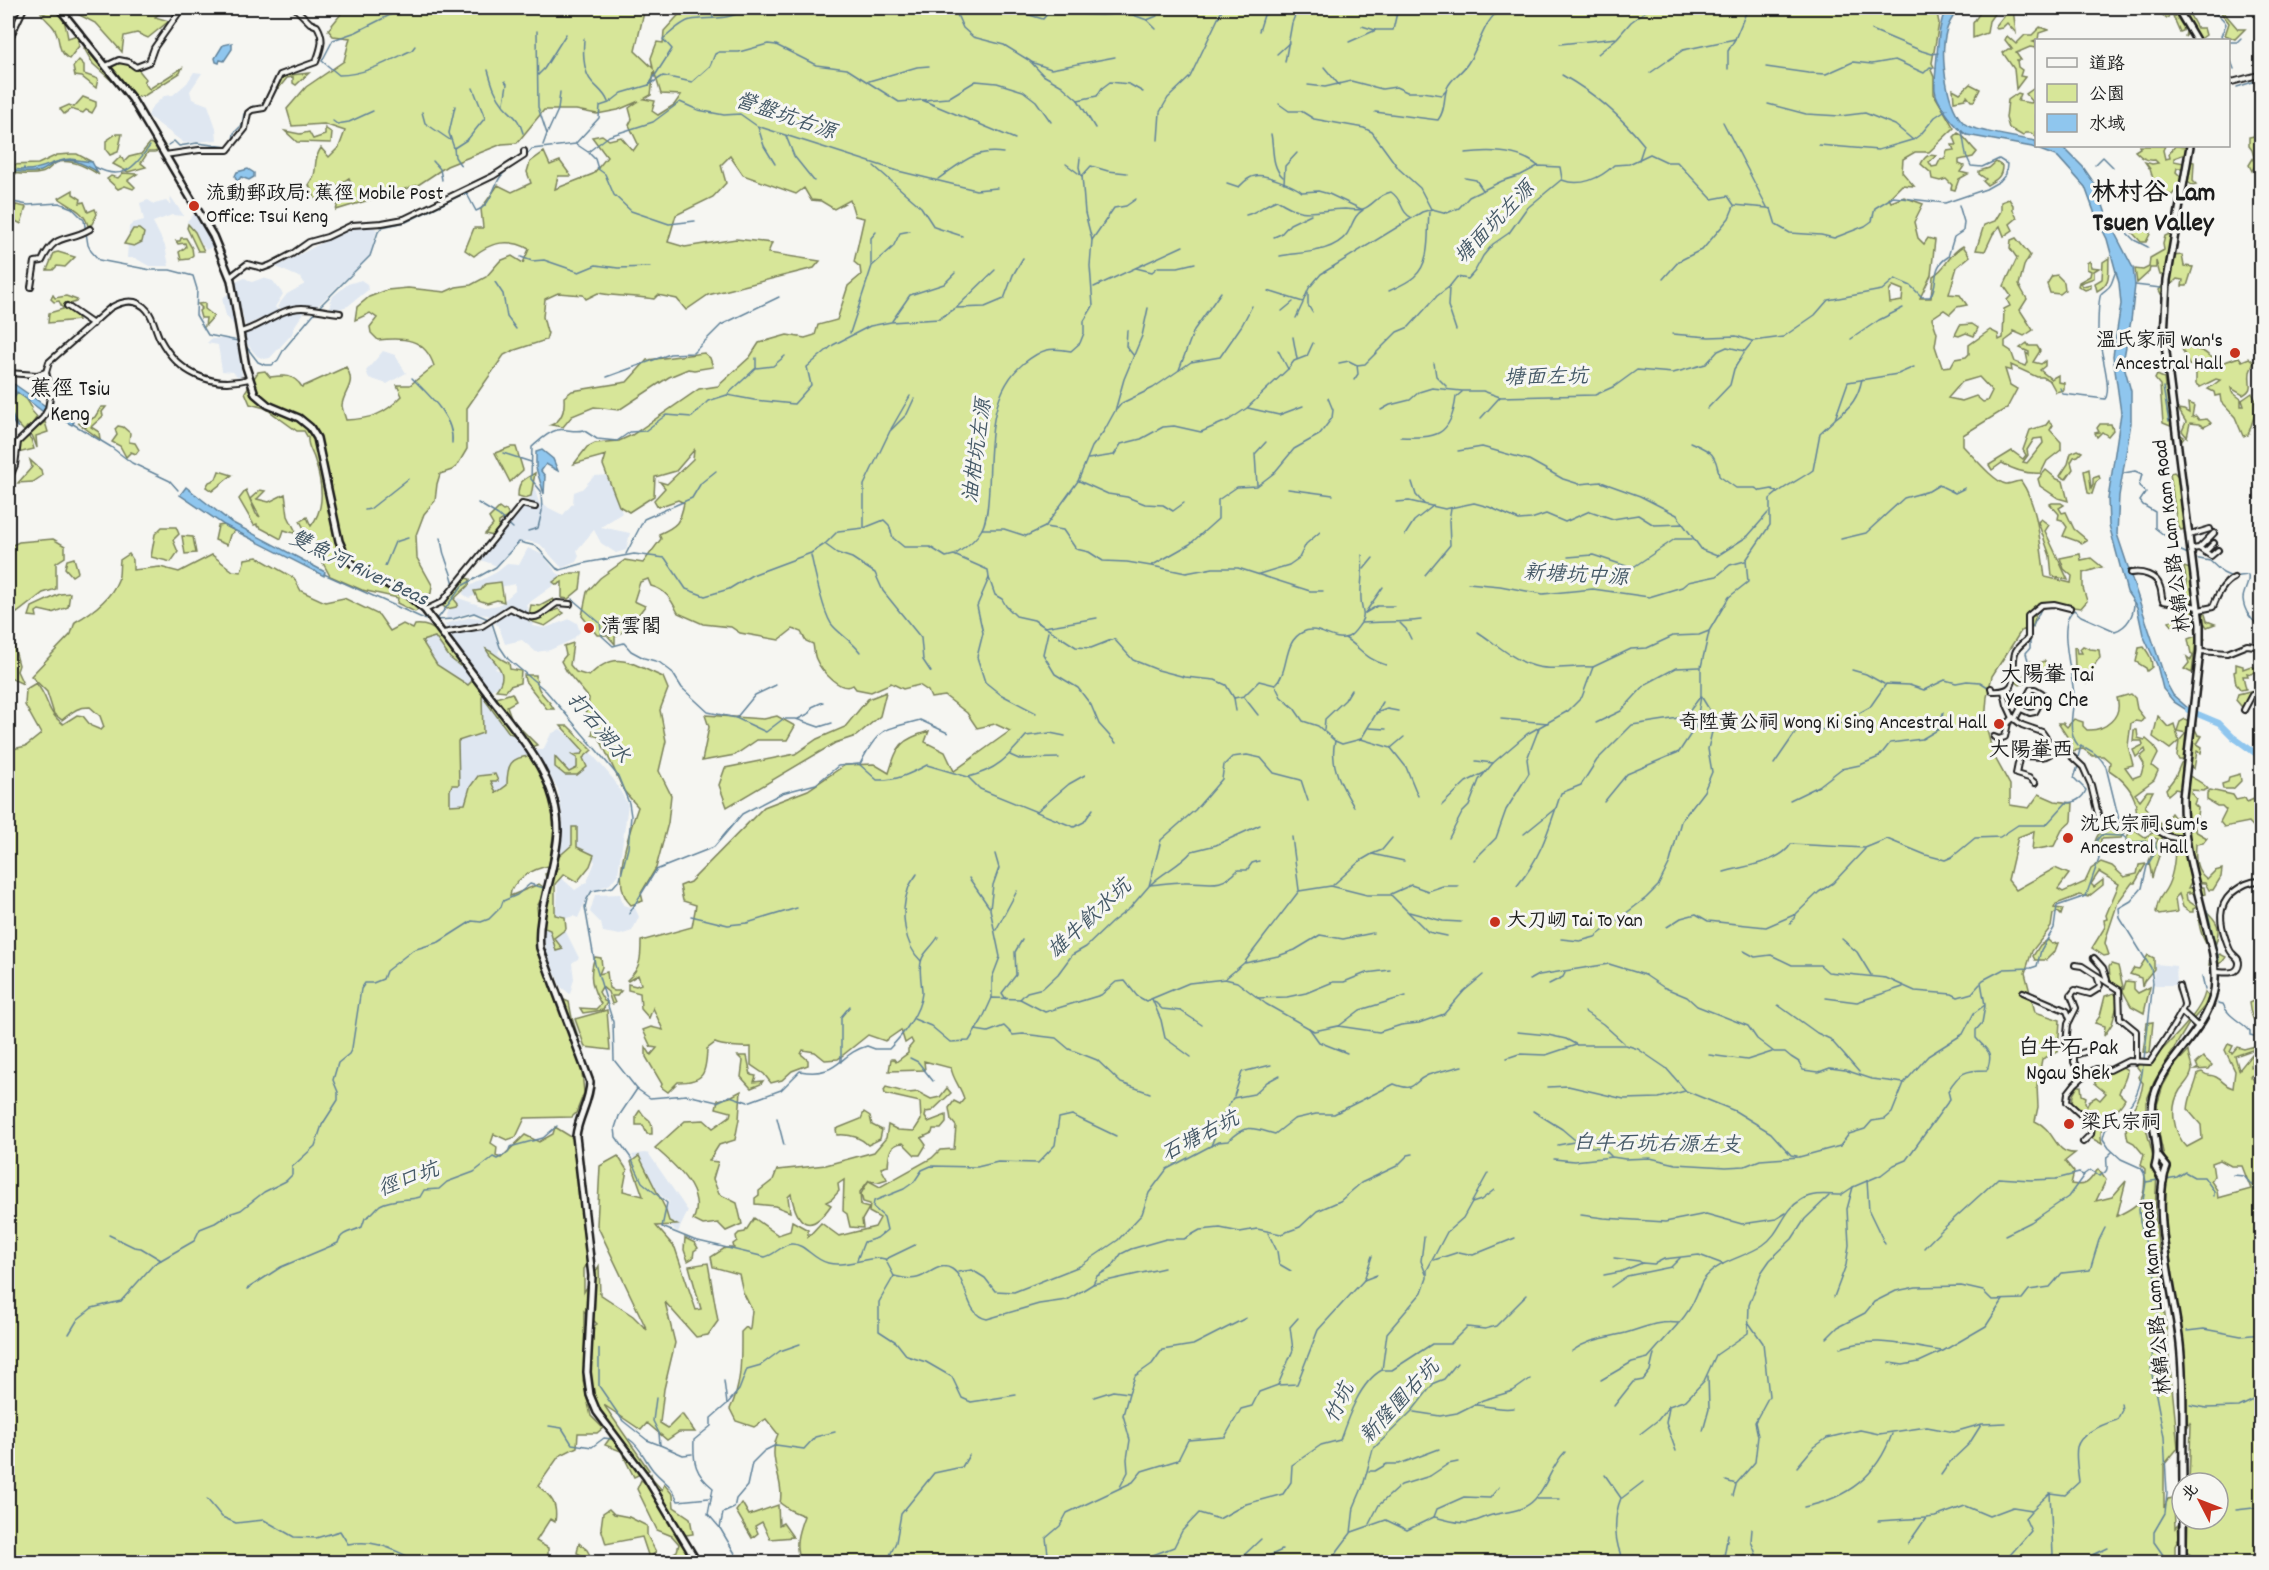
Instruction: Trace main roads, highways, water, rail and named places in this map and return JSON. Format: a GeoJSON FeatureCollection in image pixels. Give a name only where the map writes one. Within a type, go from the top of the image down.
{"type":"FeatureCollection","features":[{"type":"Feature","properties":{"kind":"main road"},"geometry":{"type":"LineString","coordinates":[[59,8],[136,105],[213,236],[230,277],[249,379],[261,400],[270,406],[297,416],[308,425],[317,438],[339,541],[348,560],[360,571],[405,593],[426,612],[534,756],[545,776],[556,816],[557,835],[540,945],[590,1082],[576,1136],[592,1276],[588,1389],[597,1412],[646,1477],[697,1563]]}},
{"type":"Feature","properties":{"kind":"main road"},"geometry":{"type":"LineString","coordinates":[[2178,8],[2195,39]]}},
{"type":"Feature","properties":{"kind":"main road","name":"林錦公路 Lam Kam Road"},"geometry":{"type":"LineString","coordinates":[[2162,1172],[2156,1169],[2159,1160],[2152,1124],[2154,1095],[2168,1068],[2197,1026],[2212,998],[2215,972],[2214,958],[2186,838],[2183,797],[2200,651],[2199,608],[2169,387],[2164,321],[2167,279],[2190,147]]}},
{"type":"Feature","properties":{"kind":"main road","name":"林錦公路 Lam Kam Road"},"geometry":{"type":"LineString","coordinates":[[2159,1160],[2166,1165],[2162,1172],[2162,1223],[2180,1345],[2183,1471]]}},
{"type":"Feature","properties":{"kind":"main road"},"geometry":{"type":"LineString","coordinates":[[2183,1531],[2183,1563]]}},
{"type":"Feature","properties":{"kind":"water"},"geometry":{"type":"Polygon","coordinates":[[[1946,8],[1959,8],[1951,19],[1944,42],[1946,81],[1958,116],[1965,124],[1977,129],[2035,141],[2035,147],[2058,147],[2066,150],[2083,167],[2097,187],[2108,220],[2133,268],[2135,285],[2123,362],[2131,391],[2131,423],[2119,496],[2117,534],[2167,684],[2173,695],[2191,713],[2174,702],[2163,689],[2157,665],[2143,635],[2137,607],[2127,592],[2109,525],[2108,499],[2121,413],[2113,356],[2121,304],[2119,283],[2107,239],[2085,187],[2058,157],[2032,147],[1967,135],[1947,115],[1936,95],[1935,87],[1941,22],[1946,8]]]}},
{"type":"Feature","properties":{"kind":"water"},"geometry":{"type":"Polygon","coordinates":[[[232,43],[232,49],[224,61],[216,62],[215,58],[223,45],[232,43]]]}},
{"type":"Feature","properties":{"kind":"water"},"geometry":{"type":"Polygon","coordinates":[[[70,159],[92,162],[97,171],[66,160],[37,172],[8,171],[24,168],[25,170],[37,169],[58,161],[70,159]]]}},
{"type":"Feature","properties":{"kind":"water"},"geometry":{"type":"Polygon","coordinates":[[[248,169],[254,173],[254,177],[249,180],[241,177],[237,182],[235,176],[237,172],[248,169]]]}},
{"type":"Feature","properties":{"kind":"water"},"geometry":{"type":"Polygon","coordinates":[[[14,384],[57,414],[74,422],[72,425],[61,419],[50,417],[17,392],[11,411],[18,428],[10,415],[11,401],[15,391],[10,390],[14,384]]]}},
{"type":"Feature","properties":{"kind":"water"},"geometry":{"type":"Polygon","coordinates":[[[542,450],[553,459],[558,471],[546,464],[541,471],[545,476],[544,494],[536,468],[536,452],[542,450]]]}},
{"type":"Feature","properties":{"kind":"water"},"geometry":{"type":"Polygon","coordinates":[[[186,487],[231,522],[325,572],[324,576],[224,525],[180,495],[186,487]]]}},
{"type":"Feature","properties":{"kind":"waterway"},"geometry":{"type":"LineString","coordinates":[[327,10],[333,8]]}},
{"type":"Feature","properties":{"kind":"waterway"},"geometry":{"type":"LineString","coordinates":[[404,8],[356,32],[333,40],[322,61],[339,75],[358,73],[377,67],[412,50],[415,46]]}},
{"type":"Feature","properties":{"kind":"waterway"},"geometry":{"type":"LineString","coordinates":[[711,8],[713,18]]}},
{"type":"Feature","properties":{"kind":"waterway"},"geometry":{"type":"LineString","coordinates":[[576,143],[599,118],[600,106],[609,103],[622,93],[649,85],[672,49],[663,39],[688,21],[727,17],[747,8]]}},
{"type":"Feature","properties":{"kind":"waterway"},"geometry":{"type":"LineString","coordinates":[[949,8],[955,10],[969,8]]}},
{"type":"Feature","properties":{"kind":"waterway"},"geometry":{"type":"LineString","coordinates":[[1006,8],[1043,19],[1048,13],[1102,15],[1128,13],[1147,20],[1156,29]]}},
{"type":"Feature","properties":{"kind":"waterway"},"geometry":{"type":"LineString","coordinates":[[1158,140],[1160,112],[1168,98],[1190,77],[1223,8]]}},
{"type":"Feature","properties":{"kind":"waterway"},"geometry":{"type":"LineString","coordinates":[[1259,31],[1264,15],[1273,10],[1296,8]]}},
{"type":"Feature","properties":{"kind":"waterway"},"geometry":{"type":"LineString","coordinates":[[1285,62],[1292,23],[1298,8]]}},
{"type":"Feature","properties":{"kind":"waterway"},"geometry":{"type":"LineString","coordinates":[[1349,42],[1376,30],[1393,30],[1398,8]]}},
{"type":"Feature","properties":{"kind":"waterway"},"geometry":{"type":"LineString","coordinates":[[1375,112],[1438,120],[1449,84],[1466,66],[1486,26],[1502,8]]}},
{"type":"Feature","properties":{"kind":"waterway"},"geometry":{"type":"LineString","coordinates":[[1560,44],[1617,38],[1631,22],[1650,8]]}},
{"type":"Feature","properties":{"kind":"waterway"},"geometry":{"type":"LineString","coordinates":[[1650,73],[1683,50],[1735,39],[1748,8]]}},
{"type":"Feature","properties":{"kind":"waterway"},"geometry":{"type":"LineString","coordinates":[[2197,8],[2217,15],[2223,20],[2226,24],[2221,36],[2223,39]]}},
{"type":"Feature","properties":{"kind":"waterway"},"geometry":{"type":"LineString","coordinates":[[955,10],[963,28],[973,37],[1004,45],[1030,61],[1043,75],[1062,86],[1078,100],[1095,128]]}},
{"type":"Feature","properties":{"kind":"waterway"},"geometry":{"type":"LineString","coordinates":[[1147,20],[1157,16]]}},
{"type":"Feature","properties":{"kind":"waterway"},"geometry":{"type":"LineString","coordinates":[[1362,26],[1375,30]]}},
{"type":"Feature","properties":{"kind":"waterway"},"geometry":{"type":"LineString","coordinates":[[1872,30],[1922,51],[1938,53]]}},
{"type":"Feature","properties":{"kind":"waterway"},"geometry":{"type":"LineString","coordinates":[[537,31],[538,107],[547,134],[543,145]]}},
{"type":"Feature","properties":{"kind":"waterway"},"geometry":{"type":"LineString","coordinates":[[538,75],[566,34]]}},
{"type":"Feature","properties":{"kind":"waterway"},"geometry":{"type":"LineString","coordinates":[[2230,42],[2237,42],[2241,38]]}},
{"type":"Feature","properties":{"kind":"waterway"},"geometry":{"type":"LineString","coordinates":[[584,39],[587,73],[608,102]]}},
{"type":"Feature","properties":{"kind":"waterway"},"geometry":{"type":"LineString","coordinates":[[1598,54],[1616,39]]}},
{"type":"Feature","properties":{"kind":"waterway"},"geometry":{"type":"LineString","coordinates":[[1728,69],[1728,51],[1735,39]]}},
{"type":"Feature","properties":{"kind":"waterway"},"geometry":{"type":"LineString","coordinates":[[1277,54],[1289,43]]}},
{"type":"Feature","properties":{"kind":"waterway"},"geometry":{"type":"LineString","coordinates":[[649,85],[663,76],[692,82],[710,66],[715,54],[739,52],[768,44],[776,45],[816,65],[847,69],[899,102],[948,98],[976,81],[997,83],[1023,91],[1036,101],[1051,122]]}},
{"type":"Feature","properties":{"kind":"waterway"},"geometry":{"type":"LineString","coordinates":[[1031,62],[1051,69],[1115,57]]}},
{"type":"Feature","properties":{"kind":"waterway"},"geometry":{"type":"LineString","coordinates":[[2230,58],[2234,69]]}},
{"type":"Feature","properties":{"kind":"waterway"},"geometry":{"type":"LineString","coordinates":[[1766,67],[1826,74],[1853,62],[1872,64],[1895,60],[1924,73],[1930,67],[1936,68]]}},
{"type":"Feature","properties":{"kind":"waterway"},"geometry":{"type":"LineString","coordinates":[[869,81],[917,67],[929,66]]}},
{"type":"Feature","properties":{"kind":"waterway"},"geometry":{"type":"LineString","coordinates":[[1324,67],[1339,85]]}},
{"type":"Feature","properties":{"kind":"waterway"},"geometry":{"type":"LineString","coordinates":[[488,70],[498,98],[518,121],[523,133]]}},
{"type":"Feature","properties":{"kind":"waterway"},"geometry":{"type":"LineString","coordinates":[[1562,75],[1585,89],[1626,124],[1644,145],[1639,160]]}},
{"type":"Feature","properties":{"kind":"waterway"},"geometry":{"type":"LineString","coordinates":[[8,77],[8,88]]}},
{"type":"Feature","properties":{"kind":"waterway"},"geometry":{"type":"LineString","coordinates":[[2237,87],[2262,79]]}},
{"type":"Feature","properties":{"kind":"waterway"},"geometry":{"type":"LineString","coordinates":[[504,103],[507,84],[505,81]]}},
{"type":"Feature","properties":{"kind":"waterway"},"geometry":{"type":"LineString","coordinates":[[1308,85],[1325,87],[1351,81],[1382,89],[1396,87],[1407,92],[1442,95],[1446,91]]}},
{"type":"Feature","properties":{"kind":"waterway"},"geometry":{"type":"LineString","coordinates":[[1078,100],[1097,96],[1110,82],[1129,84],[1143,92]]}},
{"type":"Feature","properties":{"kind":"waterway"},"geometry":{"type":"LineString","coordinates":[[461,166],[455,157],[454,148],[468,139],[485,118],[473,88]]}},
{"type":"Feature","properties":{"kind":"waterway"},"geometry":{"type":"LineString","coordinates":[[547,134],[558,110],[560,92]]}},
{"type":"Feature","properties":{"kind":"waterway"},"geometry":{"type":"LineString","coordinates":[[922,100],[1015,139]]}},
{"type":"Feature","properties":{"kind":"waterway","name":"營盤坑右源"},"geometry":{"type":"LineString","coordinates":[[576,144],[588,152],[609,136],[653,122],[680,102],[698,110],[724,115],[740,114],[757,126],[898,171],[976,190],[997,188]]}},
{"type":"Feature","properties":{"kind":"waterway"},"geometry":{"type":"LineString","coordinates":[[1279,104],[1289,111],[1301,111],[1314,119],[1364,128],[1372,132],[1399,169],[1420,188],[1431,209]]}},
{"type":"Feature","properties":{"kind":"waterway"},"geometry":{"type":"LineString","coordinates":[[1768,104],[1806,114],[1840,116],[1865,113],[1895,125],[1913,140],[1935,117],[1947,109]]}},
{"type":"Feature","properties":{"kind":"waterway"},"geometry":{"type":"LineString","coordinates":[[168,145],[174,141],[179,146],[197,143],[228,147],[233,141],[234,133],[242,125],[244,114],[253,106]]}},
{"type":"Feature","properties":{"kind":"waterway"},"geometry":{"type":"LineString","coordinates":[[454,148],[449,133],[455,106]]}},
{"type":"Feature","properties":{"kind":"waterway"},"geometry":{"type":"LineString","coordinates":[[333,121],[337,124],[349,122],[373,111]]}},
{"type":"Feature","properties":{"kind":"waterway"},"geometry":{"type":"LineString","coordinates":[[422,112],[425,123],[450,140]]}},
{"type":"Feature","properties":{"kind":"waterway"},"geometry":{"type":"LineString","coordinates":[[1723,122],[1767,207]]}},
{"type":"Feature","properties":{"kind":"waterway"},"geometry":{"type":"LineString","coordinates":[[758,127],[764,146],[775,164]]}},
{"type":"Feature","properties":{"kind":"waterway"},"geometry":{"type":"LineString","coordinates":[[1562,180],[1583,182],[1596,178],[1614,165],[1629,164],[1650,154],[1667,162],[1677,162],[1712,199],[1728,196],[1734,205],[1771,209],[1776,225],[1790,233],[1834,238],[1865,226],[1872,221],[1875,208],[1893,197],[1945,203],[1986,189],[2000,181],[2006,174],[2007,164],[1999,159],[1982,167],[1971,166],[1966,155],[1962,131]]}},
{"type":"Feature","properties":{"kind":"waterway"},"geometry":{"type":"LineString","coordinates":[[1271,134],[1276,168],[1283,177]]}},
{"type":"Feature","properties":{"kind":"waterway"},"geometry":{"type":"LineString","coordinates":[[786,136],[794,156],[814,181]]}},
{"type":"Feature","properties":{"kind":"waterway"},"geometry":{"type":"LineString","coordinates":[[1819,145],[1878,150],[1912,140]]}},
{"type":"Feature","properties":{"kind":"waterway"},"geometry":{"type":"LineString","coordinates":[[526,156],[532,149],[576,144]]}},
{"type":"Feature","properties":{"kind":"waterway"},"geometry":{"type":"LineString","coordinates":[[95,167],[113,173],[127,170],[150,146]]}},
{"type":"Feature","properties":{"kind":"waterway"},"geometry":{"type":"LineString","coordinates":[[1465,153],[1503,152],[1522,157],[1538,166]]}},
{"type":"Feature","properties":{"kind":"waterway"},"geometry":{"type":"LineString","coordinates":[[589,153],[595,159],[598,169],[605,174],[614,195],[631,211],[669,224],[695,221]]}},
{"type":"Feature","properties":{"kind":"waterway"},"geometry":{"type":"LineString","coordinates":[[938,179],[968,158],[984,153],[1003,153]]}},
{"type":"Feature","properties":{"kind":"waterway"},"geometry":{"type":"LineString","coordinates":[[1284,183],[1285,166],[1297,153]]}},
{"type":"Feature","properties":{"kind":"waterway"},"geometry":{"type":"LineString","coordinates":[[2095,165],[2103,157],[2113,167]]}},
{"type":"Feature","properties":{"kind":"waterway"},"geometry":{"type":"LineString","coordinates":[[1080,158],[1081,175]]}},
{"type":"Feature","properties":{"kind":"waterway"},"geometry":{"type":"LineString","coordinates":[[433,161],[440,169],[442,180]]}},
{"type":"Feature","properties":{"kind":"waterway"},"geometry":{"type":"LineString","coordinates":[[319,307],[370,256],[382,227],[406,222],[461,195],[467,194],[476,211],[489,200],[501,176],[520,161]]}},
{"type":"Feature","properties":{"kind":"waterway"},"geometry":{"type":"LineString","coordinates":[[1066,164],[1082,176]]}},
{"type":"Feature","properties":{"kind":"waterway"},"geometry":{"type":"LineString","coordinates":[[874,166],[921,207],[934,227],[962,236]]}},
{"type":"Feature","properties":{"kind":"waterway"},"geometry":{"type":"LineString","coordinates":[[1092,240],[1085,213],[1082,176],[1091,166],[1127,173]]}},
{"type":"Feature","properties":{"kind":"waterway"},"geometry":{"type":"LineString","coordinates":[[1268,291],[1303,302],[1309,288],[1321,274],[1422,212],[1432,209],[1447,213],[1459,208],[1469,197],[1538,166],[1560,167],[1562,179]]}},
{"type":"Feature","properties":{"kind":"waterway"},"geometry":{"type":"LineString","coordinates":[[1227,183],[1239,187],[1250,177],[1265,176],[1302,192],[1318,191],[1329,194],[1363,210],[1355,218],[1347,234],[1334,245],[1316,251],[1280,256]]}},
{"type":"Feature","properties":{"kind":"waterway"},"geometry":{"type":"LineString","coordinates":[[1465,178],[1476,180],[1483,190]]}},
{"type":"Feature","properties":{"kind":"waterway","name":"塘面坑左源"},"geometry":{"type":"LineString","coordinates":[[1339,363],[1349,361],[1357,365],[1365,364],[1397,332],[1409,327],[1457,277],[1468,279],[1493,244],[1509,233],[1526,209],[1561,180]]}},
{"type":"Feature","properties":{"kind":"waterway"},"geometry":{"type":"LineString","coordinates":[[1246,215],[1277,200],[1295,210],[1310,212],[1361,210],[1382,195],[1391,192],[1412,218]]}},
{"type":"Feature","properties":{"kind":"waterway","name":"油柑坑左源"},"geometry":{"type":"LineString","coordinates":[[956,554],[977,536],[985,519],[988,504],[991,438],[998,404],[1004,389],[1012,375],[1036,355],[1051,349],[1071,351],[1080,343],[1084,333],[1084,321],[1093,306],[1090,266],[1092,240],[1114,208],[1126,206],[1136,199]]}},
{"type":"Feature","properties":{"kind":"waterway"},"geometry":{"type":"LineString","coordinates":[[8,201],[28,205],[59,203],[72,208],[84,220],[88,245],[99,260],[151,270],[170,270],[193,276],[197,289],[196,315],[208,335],[238,341]]}},
{"type":"Feature","properties":{"kind":"waterway","name":"塘面左坑"},"geometry":{"type":"LineString","coordinates":[[1381,410],[1410,400],[1419,392],[1432,388],[1483,391],[1500,397],[1595,395],[1615,386],[1637,370],[1673,373],[1706,364],[1718,351],[1727,347],[1745,351],[1753,341],[1783,337],[1815,315],[1828,300],[1882,290],[1895,279],[1911,286],[1922,297],[1930,297],[1939,266],[1948,257],[1954,237],[1963,231],[1964,222],[1959,205]]}},
{"type":"Feature","properties":{"kind":"waterway"},"geometry":{"type":"LineString","coordinates":[[1663,279],[1679,261],[1703,249],[1729,218],[1734,206]]}},
{"type":"Feature","properties":{"kind":"waterway"},"geometry":{"type":"LineString","coordinates":[[1389,291],[1405,283],[1420,271],[1428,246],[1429,212]]}},
{"type":"Feature","properties":{"kind":"waterway"},"geometry":{"type":"LineString","coordinates":[[1274,237],[1281,234],[1290,224],[1311,214]]}},
{"type":"Feature","properties":{"kind":"waterway"},"geometry":{"type":"LineString","coordinates":[[850,333],[872,266],[893,247],[900,233],[910,231]]}},
{"type":"Feature","properties":{"kind":"waterway"},"geometry":{"type":"LineString","coordinates":[[2125,231],[2134,240],[2148,247]]}},
{"type":"Feature","properties":{"kind":"waterway"},"geometry":{"type":"LineString","coordinates":[[871,265],[871,238],[876,232]]}},
{"type":"Feature","properties":{"kind":"waterway"},"geometry":{"type":"LineString","coordinates":[[1094,287],[1183,246]]}},
{"type":"Feature","properties":{"kind":"waterway"},"geometry":{"type":"LineString","coordinates":[[521,257],[532,261],[544,260],[579,272],[596,265],[618,268],[650,267]]}},
{"type":"Feature","properties":{"kind":"waterway"},"geometry":{"type":"LineString","coordinates":[[528,531],[538,528],[542,511],[541,491],[531,479],[532,447],[550,433],[557,430],[583,430],[597,439],[617,441],[630,432],[645,431],[666,415],[692,417],[708,401],[727,395],[794,404],[811,385],[807,367],[833,345],[870,326],[891,322],[939,319],[956,308],[985,307],[1004,299],[1013,275],[1023,258]]}},
{"type":"Feature","properties":{"kind":"waterway"},"geometry":{"type":"LineString","coordinates":[[1136,268],[1152,272],[1158,267],[1178,267],[1195,263]]}},
{"type":"Feature","properties":{"kind":"waterway"},"geometry":{"type":"LineString","coordinates":[[957,307],[995,270]]}},
{"type":"Feature","properties":{"kind":"waterway"},"geometry":{"type":"LineString","coordinates":[[2060,388],[2063,394],[2105,399],[2107,386],[2098,331],[2099,306],[2101,294],[2110,286],[2116,271]]}},
{"type":"Feature","properties":{"kind":"waterway"},"geometry":{"type":"LineString","coordinates":[[892,321],[910,295],[944,284],[955,273]]}},
{"type":"Feature","properties":{"kind":"waterway"},"geometry":{"type":"LineString","coordinates":[[495,282],[503,294],[507,317],[516,329]]}},
{"type":"Feature","properties":{"kind":"waterway"},"geometry":{"type":"LineString","coordinates":[[2135,285],[2161,288]]}},
{"type":"Feature","properties":{"kind":"waterway"},"geometry":{"type":"LineString","coordinates":[[1449,288],[1448,306],[1456,330]]}},
{"type":"Feature","properties":{"kind":"waterway"},"geometry":{"type":"LineString","coordinates":[[1179,370],[1194,330],[1221,292]]}},
{"type":"Feature","properties":{"kind":"waterway"},"geometry":{"type":"LineString","coordinates":[[1308,293],[1308,305],[1312,312]]}},
{"type":"Feature","properties":{"kind":"waterway"},"geometry":{"type":"LineString","coordinates":[[607,377],[670,354],[693,353],[721,325],[779,297]]}},
{"type":"Feature","properties":{"kind":"waterway"},"geometry":{"type":"LineString","coordinates":[[1282,311],[1293,302]]}},
{"type":"Feature","properties":{"kind":"waterway"},"geometry":{"type":"LineString","coordinates":[[1296,318],[1303,303]]}},
{"type":"Feature","properties":{"kind":"waterway"},"geometry":{"type":"LineString","coordinates":[[1117,409],[1122,403],[1153,388],[1191,362],[1220,357],[1252,306]]}},
{"type":"Feature","properties":{"kind":"waterway"},"geometry":{"type":"LineString","coordinates":[[982,529],[1004,529],[1026,536],[1045,527],[1078,481],[1092,447],[1115,411],[1124,379],[1142,336],[1148,308]]}},
{"type":"Feature","properties":{"kind":"waterway"},"geometry":{"type":"LineString","coordinates":[[1851,339],[1879,320],[1903,308]]}},
{"type":"Feature","properties":{"kind":"waterway"},"geometry":{"type":"LineString","coordinates":[[245,345],[258,362],[272,365],[316,311]]}},
{"type":"Feature","properties":{"kind":"waterway"},"geometry":{"type":"LineString","coordinates":[[1127,330],[1126,346],[1134,356]]}},
{"type":"Feature","properties":{"kind":"waterway"},"geometry":{"type":"LineString","coordinates":[[1672,334],[1709,337],[1736,336],[1752,341]]}},
{"type":"Feature","properties":{"kind":"waterway"},"geometry":{"type":"LineString","coordinates":[[1293,337],[1297,359]]}},
{"type":"Feature","properties":{"kind":"waterway"},"geometry":{"type":"LineString","coordinates":[[1088,459],[1114,455],[1121,444],[1141,439],[1163,427],[1174,426],[1201,432],[1229,420],[1247,408],[1294,361],[1307,356],[1313,343]]}},
{"type":"Feature","properties":{"kind":"waterway"},"geometry":{"type":"LineString","coordinates":[[1278,350],[1288,369]]}},
{"type":"Feature","properties":{"kind":"waterway"},"geometry":{"type":"LineString","coordinates":[[1707,409],[1730,385],[1734,369],[1744,353]]}},
{"type":"Feature","properties":{"kind":"waterway"},"geometry":{"type":"LineString","coordinates":[[728,394],[756,368],[773,366],[785,356]]}},
{"type":"Feature","properties":{"kind":"waterway"},"geometry":{"type":"LineString","coordinates":[[756,358],[756,367]]}},
{"type":"Feature","properties":{"kind":"waterway"},"geometry":{"type":"LineString","coordinates":[[1434,363],[1436,376],[1447,387]]}},
{"type":"Feature","properties":{"kind":"waterway"},"geometry":{"type":"LineString","coordinates":[[1354,380],[1358,374],[1357,365]]}},
{"type":"Feature","properties":{"kind":"waterway"},"geometry":{"type":"LineString","coordinates":[[1449,838],[1462,813],[1469,806],[1479,780],[1493,763],[1527,734],[1568,711],[1582,697],[1593,667],[1631,649],[1647,648],[1673,636],[1699,635],[1709,631],[1729,597],[1748,582],[1746,560],[1770,525],[1770,499],[1813,470],[1820,433],[1835,419],[1848,382],[1898,374],[1914,367]]}},
{"type":"Feature","properties":{"kind":"waterway"},"geometry":{"type":"LineString","coordinates":[[412,378],[445,416],[452,434],[452,443]]}},
{"type":"Feature","properties":{"kind":"waterway"},"geometry":{"type":"LineString","coordinates":[[1836,418],[1853,402],[1862,379]]}},
{"type":"Feature","properties":{"kind":"waterway"},"geometry":{"type":"LineString","coordinates":[[2163,387],[2169,422]]}},
{"type":"Feature","properties":{"kind":"waterway"},"geometry":{"type":"LineString","coordinates":[[1400,437],[1423,437],[1440,432],[1450,420],[1456,397],[1462,392]]}},
{"type":"Feature","properties":{"kind":"waterway"},"geometry":{"type":"LineString","coordinates":[[891,429],[910,396]]}},
{"type":"Feature","properties":{"kind":"waterway"},"geometry":{"type":"LineString","coordinates":[[1481,418],[1500,397]]}},
{"type":"Feature","properties":{"kind":"waterway"},"geometry":{"type":"LineString","coordinates":[[1045,527],[1063,530],[1076,549],[1089,552],[1103,561],[1151,566],[1190,544],[1218,519],[1218,500],[1237,487],[1257,486],[1274,473],[1294,449],[1319,435],[1332,418],[1333,410],[1328,398]]}},
{"type":"Feature","properties":{"kind":"waterway"},"geometry":{"type":"LineString","coordinates":[[864,528],[864,485],[890,431],[907,414],[914,399]]}},
{"type":"Feature","properties":{"kind":"waterway"},"geometry":{"type":"LineString","coordinates":[[1248,408],[1279,415],[1303,406]]}},
{"type":"Feature","properties":{"kind":"waterway","name":"雙魚河 River Beas"},"geometry":{"type":"LineString","coordinates":[[73,424],[132,463],[170,481],[178,490]]}},
{"type":"Feature","properties":{"kind":"waterway"},"geometry":{"type":"LineString","coordinates":[[1257,485],[1255,454],[1266,442]]}},
{"type":"Feature","properties":{"kind":"waterway"},"geometry":{"type":"LineString","coordinates":[[1690,442],[1711,453],[1719,476],[1736,488],[1755,488],[1761,491],[1772,489],[1777,492]]}},
{"type":"Feature","properties":{"kind":"waterway"},"geometry":{"type":"LineString","coordinates":[[1458,451],[1482,447],[1529,460],[1563,479],[1579,484],[1601,482],[1640,496],[1677,515],[1683,524]]}},
{"type":"Feature","properties":{"kind":"waterway"},"geometry":{"type":"LineString","coordinates":[[503,453],[531,462]]}},
{"type":"Feature","properties":{"kind":"waterway"},"geometry":{"type":"LineString","coordinates":[[626,554],[644,519],[692,498],[701,483],[716,471]]}},
{"type":"Feature","properties":{"kind":"waterway"},"geometry":{"type":"LineString","coordinates":[[2124,473],[2135,471],[2142,474],[2139,486],[2146,492],[2140,501],[2155,512],[2155,528],[2173,542],[2175,548],[2190,555]]}},
{"type":"Feature","properties":{"kind":"waterway"},"geometry":{"type":"LineString","coordinates":[[365,510],[370,509],[408,479]]}},
{"type":"Feature","properties":{"kind":"waterway"},"geometry":{"type":"LineString","coordinates":[[1079,481],[1108,494],[1127,497],[1145,504],[1163,505],[1173,511],[1184,503]]}},
{"type":"Feature","properties":{"kind":"waterway"},"geometry":{"type":"LineString","coordinates":[[1412,482],[1416,495],[1424,504]]}},
{"type":"Feature","properties":{"kind":"waterway"},"geometry":{"type":"LineString","coordinates":[[1841,539],[1866,533],[1904,498],[1929,491],[1939,485],[1955,493],[1965,488]]}},
{"type":"Feature","properties":{"kind":"waterway"},"geometry":{"type":"LineString","coordinates":[[1288,489],[1333,495]]}},
{"type":"Feature","properties":{"kind":"waterway"},"geometry":{"type":"LineString","coordinates":[[1396,502],[1409,501],[1445,509],[1474,503],[1519,520],[1546,514],[1565,522],[1590,511],[1613,519],[1638,515],[1654,525],[1683,524],[1702,550],[1717,556],[1748,536],[1768,513]]}},
{"type":"Feature","properties":{"kind":"waterway"},"geometry":{"type":"LineString","coordinates":[[478,503],[498,515],[513,528]]}},
{"type":"Feature","properties":{"kind":"waterway"},"geometry":{"type":"LineString","coordinates":[[1405,535],[1414,521],[1433,506]]}},
{"type":"Feature","properties":{"kind":"waterway"},"geometry":{"type":"LineString","coordinates":[[1425,575],[1450,545],[1451,508]]}},
{"type":"Feature","properties":{"kind":"waterway"},"geometry":{"type":"LineString","coordinates":[[433,620],[439,617],[462,586],[496,567],[519,542],[536,546],[560,570],[634,554],[665,558],[686,589],[705,596],[729,589],[752,575],[811,553],[825,544],[838,531],[864,528],[884,520],[889,525],[893,538],[904,547],[930,547],[946,557],[954,555],[988,570],[995,595],[1002,599],[1016,616],[1034,620],[1076,647],[1091,648],[1114,639],[1133,660],[1185,677],[1215,680],[1226,685],[1234,698],[1244,696],[1259,681],[1275,685],[1281,697],[1294,708],[1303,721],[1318,726],[1335,741],[1342,744],[1361,739],[1391,748],[1406,767],[1418,796]]}},
{"type":"Feature","properties":{"kind":"waterway"},"geometry":{"type":"LineString","coordinates":[[1259,574],[1289,565],[1299,558],[1306,544],[1320,532]]}},
{"type":"Feature","properties":{"kind":"waterway"},"geometry":{"type":"LineString","coordinates":[[385,566],[395,542],[408,538]]}},
{"type":"Feature","properties":{"kind":"waterway"},"geometry":{"type":"LineString","coordinates":[[440,538],[454,585]]}},
{"type":"Feature","properties":{"kind":"waterway"},"geometry":{"type":"LineString","coordinates":[[1568,557],[1593,555],[1632,568],[1675,539],[1692,539]]}},
{"type":"Feature","properties":{"kind":"waterway"},"geometry":{"type":"LineString","coordinates":[[826,545],[875,573],[883,591],[921,638],[923,660],[931,672]]}},
{"type":"Feature","properties":{"kind":"waterway"},"geometry":{"type":"LineString","coordinates":[[811,555],[830,621],[836,630],[860,652]]}},
{"type":"Feature","properties":{"kind":"waterway"},"geometry":{"type":"LineString","coordinates":[[1361,622],[1363,614],[1362,555]]}},
{"type":"Feature","properties":{"kind":"waterway"},"geometry":{"type":"LineString","coordinates":[[1364,569],[1373,558]]}},
{"type":"Feature","properties":{"kind":"waterway"},"geometry":{"type":"LineString","coordinates":[[2194,558],[2210,561],[2223,573],[2232,577],[2248,575],[2243,596],[2245,608],[2249,616],[2262,628]]}},
{"type":"Feature","properties":{"kind":"waterway","name":"新塘坑中源"},"geometry":{"type":"LineString","coordinates":[[1468,583],[1543,594],[1593,589],[1649,597],[1682,587],[1688,582],[1717,576],[1730,565],[1745,561]]}},
{"type":"Feature","properties":{"kind":"waterway"},"geometry":{"type":"LineString","coordinates":[[1152,566],[1186,573],[1213,568],[1238,568],[1310,591],[1323,591]]}},
{"type":"Feature","properties":{"kind":"waterway","name":"雙魚河 River Beas"},"geometry":{"type":"LineString","coordinates":[[324,574],[429,621]]}},
{"type":"Feature","properties":{"kind":"waterway"},"geometry":{"type":"LineString","coordinates":[[989,578],[977,606],[983,633],[977,657],[985,682],[1000,694],[1036,713]]}},
{"type":"Feature","properties":{"kind":"waterway"},"geometry":{"type":"LineString","coordinates":[[1365,613],[1383,587]]}},
{"type":"Feature","properties":{"kind":"waterway"},"geometry":{"type":"LineString","coordinates":[[572,599],[600,623],[602,636],[613,646],[624,643],[631,651],[659,662],[672,672],[682,688],[708,712],[736,718],[766,732],[783,719],[796,719],[819,727],[832,723]]}},
{"type":"Feature","properties":{"kind":"waterway"},"geometry":{"type":"LineString","coordinates":[[2134,603],[2129,620],[2115,631],[2081,616],[2074,610],[2066,626],[2066,637],[2074,695],[2071,727],[2074,739],[2079,745],[2100,758],[2106,767],[2123,836],[2130,842],[2154,841],[2157,849],[2147,866],[2142,888],[2131,901],[2119,908],[2120,918],[2151,968],[2153,983],[2144,1059]]}},
{"type":"Feature","properties":{"kind":"waterway"},"geometry":{"type":"LineString","coordinates":[[1365,613],[1377,606],[1394,606]]}},
{"type":"Feature","properties":{"kind":"waterway"},"geometry":{"type":"LineString","coordinates":[[2046,606],[2062,608]]}},
{"type":"Feature","properties":{"kind":"waterway"},"geometry":{"type":"LineString","coordinates":[[2030,632],[2042,607]]}},
{"type":"Feature","properties":{"kind":"waterway","name":"打石湖水"},"geometry":{"type":"LineString","coordinates":[[436,620],[453,619],[474,613],[488,619]]}},
{"type":"Feature","properties":{"kind":"waterway"},"geometry":{"type":"LineString","coordinates":[[1044,627],[1097,618]]}},
{"type":"Feature","properties":{"kind":"waterway"},"geometry":{"type":"LineString","coordinates":[[1275,685],[1283,672],[1292,643],[1303,632],[1314,630],[1342,638],[1352,635],[1361,623],[1421,620]]}},
{"type":"Feature","properties":{"kind":"waterway","name":"打石湖水"},"geometry":{"type":"LineString","coordinates":[[492,623],[500,647],[508,659],[546,691],[604,759],[618,776],[629,803],[631,816],[628,848],[620,879],[613,887],[592,891],[585,907],[595,964],[613,1022],[614,1060],[637,1089],[650,1098],[687,1095],[717,1102],[730,1096],[748,1102],[781,1090],[800,1071],[823,1071],[867,1046],[875,1049],[889,1049],[905,1030],[918,1008],[922,993],[920,969],[922,959],[938,937]]}},
{"type":"Feature","properties":{"kind":"waterway"},"geometry":{"type":"LineString","coordinates":[[1400,623],[1411,639]]}},
{"type":"Feature","properties":{"kind":"waterway"},"geometry":{"type":"LineString","coordinates":[[1048,632],[1043,654],[1055,674],[1078,688],[1091,705],[1099,724],[1116,743]]}},
{"type":"Feature","properties":{"kind":"waterway"},"geometry":{"type":"LineString","coordinates":[[1478,632],[1510,655],[1531,665],[1546,668],[1593,667]]}},
{"type":"Feature","properties":{"kind":"waterway"},"geometry":{"type":"LineString","coordinates":[[1604,802],[1627,774],[1679,752],[1696,726],[1701,696],[1701,667],[1709,632]]}},
{"type":"Feature","properties":{"kind":"waterway"},"geometry":{"type":"LineString","coordinates":[[2014,682],[2017,679],[2027,681],[2029,678],[2030,667],[2026,653],[2030,648],[2030,637]]}},
{"type":"Feature","properties":{"kind":"waterway"},"geometry":{"type":"LineString","coordinates":[[1345,638],[1368,657],[1386,665]]}},
{"type":"Feature","properties":{"kind":"waterway"},"geometry":{"type":"LineString","coordinates":[[1596,723],[1621,711],[1646,684],[1676,668],[1700,667]]}},
{"type":"Feature","properties":{"kind":"waterway"},"geometry":{"type":"LineString","coordinates":[[1852,670],[1866,674],[1884,684]]}},
{"type":"Feature","properties":{"kind":"waterway"},"geometry":{"type":"LineString","coordinates":[[1774,764],[1796,732],[1828,729],[1847,720],[1870,707],[1886,684],[1909,685],[1924,690],[1945,680],[1956,683],[1967,681],[1980,682],[1991,689]]}},
{"type":"Feature","properties":{"kind":"waterway"},"geometry":{"type":"LineString","coordinates":[[736,718],[755,695],[776,685]]}},
{"type":"Feature","properties":{"kind":"waterway"},"geometry":{"type":"LineString","coordinates":[[1324,730],[1325,719],[1345,700],[1351,690]]}},
{"type":"Feature","properties":{"kind":"waterway"},"geometry":{"type":"LineString","coordinates":[[1561,939],[1580,941],[1595,937],[1658,886],[1670,862],[1681,821],[1704,791],[1712,772],[1708,749],[1715,719],[1701,696]]}},
{"type":"Feature","properties":{"kind":"waterway"},"geometry":{"type":"LineString","coordinates":[[1244,697],[1258,715]]}},
{"type":"Feature","properties":{"kind":"waterway"},"geometry":{"type":"LineString","coordinates":[[1517,886],[1538,853],[1561,793],[1581,785],[1597,760],[1632,725],[1685,717],[1700,697]]}},
{"type":"Feature","properties":{"kind":"waterway"},"geometry":{"type":"LineString","coordinates":[[1234,698],[1236,711]]}},
{"type":"Feature","properties":{"kind":"waterway"},"geometry":{"type":"LineString","coordinates":[[798,719],[810,713],[812,707],[823,702]]}},
{"type":"Feature","properties":{"kind":"waterway"},"geometry":{"type":"LineString","coordinates":[[1361,739],[1383,702]]}},
{"type":"Feature","properties":{"kind":"waterway"},"geometry":{"type":"LineString","coordinates":[[1376,713],[1387,709],[1398,711]]}},
{"type":"Feature","properties":{"kind":"waterway"},"geometry":{"type":"LineString","coordinates":[[2188,710],[2219,723],[2233,737],[2262,758]]}},
{"type":"Feature","properties":{"kind":"waterway"},"geometry":{"type":"LineString","coordinates":[[1790,800],[1819,786],[1841,769],[1860,765],[1879,757],[1890,743],[1922,739],[1939,729],[1943,713]]}},
{"type":"Feature","properties":{"kind":"waterway"},"geometry":{"type":"LineString","coordinates":[[1501,719],[1548,723]]}},
{"type":"Feature","properties":{"kind":"waterway"},"geometry":{"type":"LineString","coordinates":[[860,764],[876,738],[889,729],[920,720],[948,733]]}},
{"type":"Feature","properties":{"kind":"waterway"},"geometry":{"type":"LineString","coordinates":[[1369,728],[1386,729]]}},
{"type":"Feature","properties":{"kind":"waterway"},"geometry":{"type":"LineString","coordinates":[[1474,860],[1496,838],[1506,810],[1529,773],[1527,759],[1539,728]]}},
{"type":"Feature","properties":{"kind":"waterway"},"geometry":{"type":"LineString","coordinates":[[968,777],[994,767],[1026,736],[1050,733],[1065,736]]}},
{"type":"Feature","properties":{"kind":"waterway"},"geometry":{"type":"LineString","coordinates":[[1391,748],[1404,737]]}},
{"type":"Feature","properties":{"kind":"waterway"},"geometry":{"type":"LineString","coordinates":[[1335,741],[1335,767],[1341,784],[1354,807]]}},
{"type":"Feature","properties":{"kind":"waterway"},"geometry":{"type":"LineString","coordinates":[[2077,761],[2081,746]]}},
{"type":"Feature","properties":{"kind":"waterway"},"geometry":{"type":"LineString","coordinates":[[1010,755],[1019,759],[1059,758]]}},
{"type":"Feature","properties":{"kind":"waterway","name":"雄牛飲水坑"},"geometry":{"type":"LineString","coordinates":[[1020,999],[1027,992],[1043,988],[1058,974],[1072,955],[1086,947],[1130,908],[1149,886],[1161,840],[1195,810],[1222,779],[1224,765],[1232,757],[1247,755],[1261,758],[1274,773],[1301,780],[1308,801]]}},
{"type":"Feature","properties":{"kind":"waterway"},"geometry":{"type":"LineString","coordinates":[[1476,761],[1493,763]]}},
{"type":"Feature","properties":{"kind":"waterway"},"geometry":{"type":"LineString","coordinates":[[629,914],[656,870],[714,847],[742,814],[782,793],[816,784],[838,766],[859,764],[877,780],[884,780],[903,776],[927,765],[968,777],[980,789],[1074,827],[1084,822],[1093,809]]}},
{"type":"Feature","properties":{"kind":"waterway"},"geometry":{"type":"LineString","coordinates":[[1724,872],[1770,860],[1779,856],[1791,844],[1865,848],[1887,839],[1945,860],[1975,838],[2000,837],[2018,825],[2046,825],[2066,803],[2078,800],[2085,793],[2086,790],[2074,778],[2078,766]]}},
{"type":"Feature","properties":{"kind":"waterway"},"geometry":{"type":"LineString","coordinates":[[1442,805],[1466,782],[1484,773]]}},
{"type":"Feature","properties":{"kind":"waterway"},"geometry":{"type":"LineString","coordinates":[[1036,812],[1069,784],[1085,775]]}},
{"type":"Feature","properties":{"kind":"waterway"},"geometry":{"type":"LineString","coordinates":[[1524,834],[1556,808]]}},
{"type":"Feature","properties":{"kind":"waterway"},"geometry":{"type":"LineString","coordinates":[[1150,885],[1192,851],[1216,845],[1260,825]]}},
{"type":"Feature","properties":{"kind":"waterway","name":"白牛石坑右源左支"},"geometry":{"type":"LineString","coordinates":[[1554,1159],[1574,1161],[1612,1157],[1650,1158],[1676,1164],[1726,1167],[1745,1166],[1760,1160],[1799,1157],[1840,1146],[1849,1134],[1865,1129],[1872,1121],[1885,1119],[1892,1113],[1904,1083],[1928,1056],[1963,1034],[1974,1013],[1985,1005],[1981,982],[1983,980],[2004,969],[2037,966],[2041,950],[2054,928],[2057,906],[2086,896],[2099,859],[2097,840],[2101,835],[2122,836]]}},
{"type":"Feature","properties":{"kind":"waterway"},"geometry":{"type":"LineString","coordinates":[[1292,837],[1299,890]]}},
{"type":"Feature","properties":{"kind":"waterway"},"geometry":{"type":"LineString","coordinates":[[1372,854],[1382,850],[1392,838]]}},
{"type":"Feature","properties":{"kind":"waterway"},"geometry":{"type":"LineString","coordinates":[[1667,927],[1681,918],[1696,914],[1708,921],[1766,927],[1796,914],[1819,892],[1833,883],[1865,849]]}},
{"type":"Feature","properties":{"kind":"waterway"},"geometry":{"type":"LineString","coordinates":[[992,998],[992,978],[1000,957],[990,909],[993,885],[999,868],[995,854]]}},
{"type":"Feature","properties":{"kind":"waterway"},"geometry":{"type":"LineString","coordinates":[[1333,885],[1360,861],[1372,854],[1404,861]]}},
{"type":"Feature","properties":{"kind":"waterway"},"geometry":{"type":"LineString","coordinates":[[1150,885],[1219,882],[1238,870],[1247,870],[1252,863],[1259,861]]}},
{"type":"Feature","properties":{"kind":"waterway"},"geometry":{"type":"LineString","coordinates":[[917,874],[910,884],[904,918],[907,937],[921,961]]}},
{"type":"Feature","properties":{"kind":"waterway"},"geometry":{"type":"LineString","coordinates":[[969,878],[989,907]]}},
{"type":"Feature","properties":{"kind":"waterway"},"geometry":{"type":"LineString","coordinates":[[69,1334],[78,1319],[92,1308],[121,1301],[154,1264],[194,1241],[200,1229],[241,1210],[264,1192],[286,1181],[292,1175],[292,1167],[315,1146],[322,1125],[338,1100],[338,1092],[333,1080],[338,1063],[349,1054],[352,1048],[361,989],[365,983],[383,979],[386,971],[413,950],[439,942],[472,921],[481,922],[489,919],[501,907],[503,901],[517,895],[530,884],[544,888]]}},
{"type":"Feature","properties":{"kind":"waterway"},"geometry":{"type":"LineString","coordinates":[[1391,894],[1411,885],[1428,891],[1443,886],[1458,886]]}},
{"type":"Feature","properties":{"kind":"waterway"},"geometry":{"type":"LineString","coordinates":[[1226,978],[1244,963],[1299,891],[1331,886],[1367,895],[1390,895]]}},
{"type":"Feature","properties":{"kind":"waterway"},"geometry":{"type":"LineString","coordinates":[[996,930],[1017,891]]}},
{"type":"Feature","properties":{"kind":"waterway"},"geometry":{"type":"LineString","coordinates":[[1391,895],[1428,932],[1447,936]]}},
{"type":"Feature","properties":{"kind":"waterway"},"geometry":{"type":"LineString","coordinates":[[691,916],[728,925],[747,923],[797,908]]}},
{"type":"Feature","properties":{"kind":"waterway"},"geometry":{"type":"LineString","coordinates":[[2207,910],[2219,960]]}},
{"type":"Feature","properties":{"kind":"waterway"},"geometry":{"type":"LineString","coordinates":[[1409,912],[1443,921],[1461,922]]}},
{"type":"Feature","properties":{"kind":"waterway"},"geometry":{"type":"LineString","coordinates":[[1790,924],[1796,915]]}},
{"type":"Feature","properties":{"kind":"waterway"},"geometry":{"type":"LineString","coordinates":[[1245,963],[1295,950],[1320,935],[1343,939],[1373,933]]}},
{"type":"Feature","properties":{"kind":"waterway"},"geometry":{"type":"LineString","coordinates":[[1842,939],[1857,952],[1871,975]]}},
{"type":"Feature","properties":{"kind":"waterway"},"geometry":{"type":"LineString","coordinates":[[1006,999],[1002,993],[1016,975],[1015,952],[1022,940]]}},
{"type":"Feature","properties":{"kind":"waterway"},"geometry":{"type":"LineString","coordinates":[[1744,951],[1755,957],[1771,955],[1792,965],[1820,965],[1828,972],[1886,978],[1915,991],[1952,994],[1958,997],[1972,993],[1980,984]]}},
{"type":"Feature","properties":{"kind":"waterway"},"geometry":{"type":"LineString","coordinates":[[1530,980],[1539,975],[1609,964],[1645,975],[1663,987],[1687,997],[1697,1006],[1748,1026],[1757,1039],[1774,1052],[1785,1052],[1799,1062],[1803,1070],[1819,1072],[1830,1068],[1845,1070],[1872,1079],[1904,1083]]}},
{"type":"Feature","properties":{"kind":"waterway"},"geometry":{"type":"LineString","coordinates":[[1257,998],[1287,997],[1306,993],[1333,982],[1344,982],[1366,973],[1390,970]]}},
{"type":"Feature","properties":{"kind":"waterway"},"geometry":{"type":"LineString","coordinates":[[1549,984],[1563,977],[1565,973]]}},
{"type":"Feature","properties":{"kind":"waterway"},"geometry":{"type":"LineString","coordinates":[[914,1019],[931,1026],[950,1042],[969,1041],[992,998],[1020,999],[1045,1012],[1101,995],[1116,982],[1125,981],[1137,996],[1146,1001],[1189,983],[1225,979],[1237,982],[1266,1004],[1314,1031],[1338,1026],[1379,1032],[1401,1025],[1419,1023],[1444,1014],[1464,991],[1483,975]]}},
{"type":"Feature","properties":{"kind":"waterway"},"geometry":{"type":"LineString","coordinates":[[2202,976],[2205,989]]}},
{"type":"Feature","properties":{"kind":"waterway"},"geometry":{"type":"LineString","coordinates":[[1826,998],[1857,1002],[1903,987]]}},
{"type":"Feature","properties":{"kind":"waterway"},"geometry":{"type":"LineString","coordinates":[[1339,1026],[1360,1010],[1406,996]]}},
{"type":"Feature","properties":{"kind":"waterway"},"geometry":{"type":"LineString","coordinates":[[1152,999],[1161,1020],[1165,1038],[1191,1057]]}},
{"type":"Feature","properties":{"kind":"waterway"},"geometry":{"type":"LineString","coordinates":[[1154,1001],[1162,1009],[1181,1011],[1202,1025]]}},
{"type":"Feature","properties":{"kind":"waterway"},"geometry":{"type":"LineString","coordinates":[[2218,1003],[2223,1004],[2231,1016],[2250,1031],[2250,1035],[2262,1038]]}},
{"type":"Feature","properties":{"kind":"waterway"},"geometry":{"type":"LineString","coordinates":[[1778,1005],[1817,1033],[1830,1039],[1859,1072]]}},
{"type":"Feature","properties":{"kind":"waterway"},"geometry":{"type":"LineString","coordinates":[[841,1062],[841,1017],[850,1006]]}},
{"type":"Feature","properties":{"kind":"waterway"},"geometry":{"type":"LineString","coordinates":[[1572,1351],[1592,1341],[1653,1324],[1679,1323],[1710,1273],[1724,1263],[1763,1245],[1774,1234],[1795,1204],[1821,1194],[1841,1195],[1906,1160],[1950,1099],[1948,1091],[1956,1080],[1964,1073],[1987,1070],[1989,1055],[1976,1038],[1976,1030],[1982,1023],[1985,1006]]}},
{"type":"Feature","properties":{"kind":"waterway"},"geometry":{"type":"LineString","coordinates":[[1585,1012],[1603,1024],[1624,1043]]}},
{"type":"Feature","properties":{"kind":"waterway"},"geometry":{"type":"LineString","coordinates":[[975,1030],[988,1032],[1004,1026],[1013,1035],[1056,1038],[1069,1049],[1097,1060],[1121,1083],[1150,1093]]}},
{"type":"Feature","properties":{"kind":"waterway"},"geometry":{"type":"LineString","coordinates":[[1309,1028],[1319,1042],[1347,1053]]}},
{"type":"Feature","properties":{"kind":"waterway"},"geometry":{"type":"LineString","coordinates":[[1517,1032],[1548,1035],[1566,1039],[1577,1045],[1626,1045],[1638,1049],[1666,1068],[1686,1091],[1735,1111],[1771,1133],[1791,1155],[1797,1156]]}},
{"type":"Feature","properties":{"kind":"waterway"},"geometry":{"type":"LineString","coordinates":[[1507,1058],[1519,1054],[1546,1055],[1576,1045]]}},
{"type":"Feature","properties":{"kind":"waterway"},"geometry":{"type":"LineString","coordinates":[[1709,1055],[1747,1060],[1772,1052]]}},
{"type":"Feature","properties":{"kind":"waterway"},"geometry":{"type":"LineString","coordinates":[[910,1058],[918,1062],[933,1081]]}},
{"type":"Feature","properties":{"kind":"waterway"},"geometry":{"type":"LineString","coordinates":[[2143,1064],[2138,1091],[2129,1106],[2106,1128],[2103,1139],[2121,1159],[2141,1168],[2146,1182],[2143,1201],[2139,1209],[2140,1222],[2161,1298],[2151,1369],[2164,1437],[2167,1494],[2165,1513],[2154,1532],[2154,1542],[2168,1562]]}},
{"type":"Feature","properties":{"kind":"waterway"},"geometry":{"type":"LineString","coordinates":[[1234,1096],[1242,1072],[1271,1065]]}},
{"type":"Feature","properties":{"kind":"waterway","name":"石塘右坑"},"geometry":{"type":"LineString","coordinates":[[958,1272],[972,1270],[985,1278],[995,1291],[1014,1292],[1080,1266],[1118,1240],[1142,1214],[1149,1193],[1167,1169],[1218,1142],[1228,1141],[1239,1131],[1250,1128],[1275,1134],[1294,1119],[1316,1114],[1334,1114],[1394,1084],[1410,1087],[1428,1075],[1462,1066]]}},
{"type":"Feature","properties":{"kind":"waterway"},"geometry":{"type":"LineString","coordinates":[[1211,1146],[1222,1117],[1233,1098],[1254,1094],[1267,1082],[1280,1075]]}},
{"type":"Feature","properties":{"kind":"waterway"},"geometry":{"type":"LineString","coordinates":[[1548,1087],[1568,1086],[1624,1099],[1659,1098],[1685,1091]]}},
{"type":"Feature","properties":{"kind":"waterway"},"geometry":{"type":"LineString","coordinates":[[637,1089],[619,1116],[615,1128],[616,1137],[631,1158],[642,1182],[667,1203],[662,1227],[694,1240],[765,1257],[787,1245],[796,1244],[818,1259],[834,1264],[880,1258],[885,1259],[894,1276],[911,1279],[947,1267],[957,1274],[975,1311],[987,1319],[1039,1304],[1067,1300],[1093,1284],[1164,1268]]}},
{"type":"Feature","properties":{"kind":"waterway"},"geometry":{"type":"LineString","coordinates":[[1533,1111],[1562,1129],[1582,1146],[1603,1148],[1611,1156]]}},
{"type":"Feature","properties":{"kind":"waterway"},"geometry":{"type":"LineString","coordinates":[[857,1260],[864,1242],[877,1238],[887,1230],[884,1217],[873,1207],[874,1201],[904,1189],[914,1182],[922,1170],[931,1166],[977,1167],[998,1162],[1038,1163],[1055,1145],[1059,1118],[1072,1115],[1116,1136]]}},
{"type":"Feature","properties":{"kind":"waterway"},"geometry":{"type":"LineString","coordinates":[[777,1118],[784,1145]]}},
{"type":"Feature","properties":{"kind":"waterway","name":"徑口坑"},"geometry":{"type":"LineString","coordinates":[[247,1289],[281,1267],[338,1243],[342,1236],[362,1227],[365,1218],[380,1205],[390,1201],[420,1197],[424,1190],[439,1189],[447,1182],[474,1172],[493,1157],[497,1159],[508,1153],[510,1147],[543,1138],[557,1126]]}},
{"type":"Feature","properties":{"kind":"waterway"},"geometry":{"type":"LineString","coordinates":[[1558,1145],[1574,1142]]}},
{"type":"Feature","properties":{"kind":"waterway"},"geometry":{"type":"LineString","coordinates":[[1924,1248],[1998,1178],[2056,1179],[2079,1173],[2083,1175],[2090,1170],[2099,1176],[2107,1170],[2107,1157],[2112,1152]]}},
{"type":"Feature","properties":{"kind":"waterway"},"geometry":{"type":"LineString","coordinates":[[1093,1284],[1097,1276],[1112,1267],[1121,1254],[1166,1239],[1184,1239],[1200,1230],[1220,1228],[1240,1232],[1257,1229],[1281,1234],[1300,1227],[1317,1211],[1340,1201],[1361,1183],[1397,1166],[1408,1155],[1413,1154]]}},
{"type":"Feature","properties":{"kind":"waterway"},"geometry":{"type":"LineString","coordinates":[[2166,1179],[2177,1177],[2185,1172],[2194,1177],[2204,1177],[2214,1191],[2214,1196]]}},
{"type":"Feature","properties":{"kind":"waterway","name":"竹坑"},"geometry":{"type":"LineString","coordinates":[[1148,1562],[1153,1555],[1174,1547],[1182,1531],[1199,1513],[1219,1519],[1246,1504],[1283,1494],[1291,1482],[1292,1465],[1321,1445],[1340,1440],[1361,1391],[1382,1370],[1387,1333],[1422,1292],[1427,1270],[1447,1232],[1463,1218],[1488,1173]]}},
{"type":"Feature","properties":{"kind":"waterway"},"geometry":{"type":"LineString","coordinates":[[2005,1235],[2031,1222],[2068,1197],[2084,1175]]}},
{"type":"Feature","properties":{"kind":"waterway"},"geometry":{"type":"LineString","coordinates":[[2233,1175],[2244,1176],[2262,1200]]}},
{"type":"Feature","properties":{"kind":"waterway"},"geometry":{"type":"LineString","coordinates":[[1867,1180],[1869,1211],[1885,1244]]}},
{"type":"Feature","properties":{"kind":"waterway"},"geometry":{"type":"LineString","coordinates":[[2146,1182],[2158,1180]]}},
{"type":"Feature","properties":{"kind":"waterway"},"geometry":{"type":"LineString","coordinates":[[1834,1297],[1846,1265],[1849,1245],[1847,1209],[1853,1187]]}},
{"type":"Feature","properties":{"kind":"waterway"},"geometry":{"type":"LineString","coordinates":[[1472,1203],[1481,1200],[1494,1190]]}},
{"type":"Feature","properties":{"kind":"waterway"},"geometry":{"type":"LineString","coordinates":[[1640,1434],[1658,1420],[1669,1406],[1686,1400],[1704,1381],[1716,1355],[1748,1333],[1749,1305],[1761,1273],[1770,1260],[1792,1239],[1805,1219],[1829,1196]]}},
{"type":"Feature","properties":{"kind":"waterway"},"geometry":{"type":"LineString","coordinates":[[1581,1215],[1665,1222],[1706,1214],[1742,1224],[1776,1219],[1786,1213]]}},
{"type":"Feature","properties":{"kind":"waterway"},"geometry":{"type":"LineString","coordinates":[[1827,1338],[1838,1327],[1865,1313],[1874,1302],[1896,1291],[1916,1287],[1961,1286],[1983,1291],[1992,1300],[2022,1299],[2029,1290],[2050,1287],[2062,1273],[2090,1270],[2105,1228]]}},
{"type":"Feature","properties":{"kind":"waterway"},"geometry":{"type":"LineString","coordinates":[[1268,1233],[1277,1251],[1279,1264],[1291,1271]]}},
{"type":"Feature","properties":{"kind":"waterway"},"geometry":{"type":"LineString","coordinates":[[109,1235],[141,1248],[161,1260]]}},
{"type":"Feature","properties":{"kind":"waterway"},"geometry":{"type":"LineString","coordinates":[[1424,1237],[1421,1261],[1426,1274]]}},
{"type":"Feature","properties":{"kind":"waterway"},"geometry":{"type":"LineString","coordinates":[[1434,1260],[1459,1252],[1473,1255],[1515,1238]]}},
{"type":"Feature","properties":{"kind":"waterway"},"geometry":{"type":"LineString","coordinates":[[886,1259],[915,1245]]}},
{"type":"Feature","properties":{"kind":"waterway"},"geometry":{"type":"LineString","coordinates":[[1604,1275],[1620,1272],[1642,1263],[1654,1264],[1664,1259],[1699,1255],[1723,1264]]}},
{"type":"Feature","properties":{"kind":"waterway"},"geometry":{"type":"LineString","coordinates":[[1049,1562],[1046,1538],[1060,1526],[1067,1513],[1133,1482],[1142,1471],[1178,1460],[1188,1440],[1225,1437],[1241,1409],[1252,1406],[1259,1392],[1278,1385],[1297,1384],[1318,1330],[1364,1280],[1372,1256]]}},
{"type":"Feature","properties":{"kind":"waterway"},"geometry":{"type":"LineString","coordinates":[[1614,1258],[1642,1263]]}},
{"type":"Feature","properties":{"kind":"waterway"},"geometry":{"type":"LineString","coordinates":[[1611,1287],[1627,1276],[1671,1267],[1680,1258]]}},
{"type":"Feature","properties":{"kind":"waterway"},"geometry":{"type":"LineString","coordinates":[[1364,1280],[1377,1275]]}},
{"type":"Feature","properties":{"kind":"waterway"},"geometry":{"type":"LineString","coordinates":[[894,1276],[879,1302],[879,1331],[896,1342],[907,1356],[926,1362],[952,1377],[962,1398],[971,1402],[1016,1395]]}},
{"type":"Feature","properties":{"kind":"waterway"},"geometry":{"type":"LineString","coordinates":[[1382,1370],[1392,1370],[1432,1344],[1450,1344],[1467,1327],[1485,1329],[1496,1326],[1527,1295]]}},
{"type":"Feature","properties":{"kind":"waterway"},"geometry":{"type":"LineString","coordinates":[[1890,1363],[1903,1365],[1919,1362],[1943,1351],[1986,1326],[2003,1300]]}},
{"type":"Feature","properties":{"kind":"waterway"},"geometry":{"type":"LineString","coordinates":[[1120,1487],[1128,1472],[1127,1459],[1130,1440],[1123,1415],[1135,1376],[1152,1364],[1162,1350],[1193,1345],[1246,1318]]}},
{"type":"Feature","properties":{"kind":"waterway"},"geometry":{"type":"LineString","coordinates":[[1278,1385],[1293,1350],[1290,1327],[1298,1318]]}},
{"type":"Feature","properties":{"kind":"waterway"},"geometry":{"type":"LineString","coordinates":[[1726,1481],[1736,1484],[1755,1462],[1758,1436],[1755,1422],[1769,1396],[1763,1343],[1749,1323]]}},
{"type":"Feature","properties":{"kind":"waterway"},"geometry":{"type":"LineString","coordinates":[[1601,1380],[1632,1362],[1648,1358],[1678,1324]]}},
{"type":"Feature","properties":{"kind":"waterway"},"geometry":{"type":"LineString","coordinates":[[2187,1331],[2204,1329],[2241,1336],[2262,1334]]}},
{"type":"Feature","properties":{"kind":"waterway"},"geometry":{"type":"LineString","coordinates":[[1840,1348],[1854,1344],[1879,1342],[1942,1351]]}},
{"type":"Feature","properties":{"kind":"waterway"},"geometry":{"type":"LineString","coordinates":[[720,1528],[708,1514],[713,1488],[702,1478],[696,1467],[694,1440],[711,1426],[711,1418],[739,1390],[747,1369],[761,1365],[780,1351],[800,1344]]}},
{"type":"Feature","properties":{"kind":"waterway"},"geometry":{"type":"LineString","coordinates":[[599,1349],[599,1386],[623,1421],[647,1440],[660,1445]]}},
{"type":"Feature","properties":{"kind":"waterway"},"geometry":{"type":"LineString","coordinates":[[1614,1406],[1633,1382],[1643,1380],[1650,1371],[1654,1354]]}},
{"type":"Feature","properties":{"kind":"waterway","name":"新隆圍右坑"},"geometry":{"type":"LineString","coordinates":[[1329,1562],[1351,1533],[1354,1507],[1363,1486],[1373,1449],[1412,1411],[1434,1383],[1444,1379],[1457,1363]]}},
{"type":"Feature","properties":{"kind":"waterway"},"geometry":{"type":"LineString","coordinates":[[1703,1431],[1709,1409],[1708,1376]]}},
{"type":"Feature","properties":{"kind":"waterway"},"geometry":{"type":"LineString","coordinates":[[1414,1412],[1440,1416],[1457,1413],[1483,1400],[1513,1391],[1530,1379]]}},
{"type":"Feature","properties":{"kind":"waterway"},"geometry":{"type":"LineString","coordinates":[[724,1381],[727,1404]]}},
{"type":"Feature","properties":{"kind":"waterway"},"geometry":{"type":"LineString","coordinates":[[1094,1397],[1113,1391],[1128,1393]]}},
{"type":"Feature","properties":{"kind":"waterway"},"geometry":{"type":"LineString","coordinates":[[2190,1405],[2206,1408],[2239,1407],[2262,1396]]}},
{"type":"Feature","properties":{"kind":"waterway"},"geometry":{"type":"LineString","coordinates":[[656,1398],[653,1421],[659,1433],[660,1445],[683,1455],[692,1454]]}},
{"type":"Feature","properties":{"kind":"waterway"},"geometry":{"type":"LineString","coordinates":[[1908,1544],[1926,1518],[1965,1506],[1989,1516],[2013,1507],[2032,1510],[2050,1493],[2065,1495],[2079,1482],[2076,1455],[2079,1442],[2094,1429],[2117,1420],[2122,1410],[2121,1403]]}},
{"type":"Feature","properties":{"kind":"waterway"},"geometry":{"type":"LineString","coordinates":[[1476,1405],[1514,1408]]}},
{"type":"Feature","properties":{"kind":"waterway"},"geometry":{"type":"LineString","coordinates":[[1669,1408],[1666,1423],[1676,1451]]}},
{"type":"Feature","properties":{"kind":"waterway"},"geometry":{"type":"LineString","coordinates":[[1797,1467],[1813,1448],[1827,1438],[1860,1430],[1879,1434],[1927,1427],[1954,1432],[1982,1424],[2006,1423]]}},
{"type":"Feature","properties":{"kind":"waterway"},"geometry":{"type":"LineString","coordinates":[[1941,1475],[1950,1462],[1969,1444],[1981,1425]]}},
{"type":"Feature","properties":{"kind":"waterway"},"geometry":{"type":"LineString","coordinates":[[549,1426],[562,1428],[572,1444],[592,1447],[604,1438],[612,1439]]}},
{"type":"Feature","properties":{"kind":"waterway"},"geometry":{"type":"LineString","coordinates":[[740,1562],[720,1528],[723,1513],[734,1508],[736,1499],[747,1486],[752,1463],[764,1451],[776,1445],[804,1449],[815,1437],[835,1432]]}},
{"type":"Feature","properties":{"kind":"waterway"},"geometry":{"type":"LineString","coordinates":[[1804,1507],[1834,1498],[1859,1483],[1878,1462],[1892,1434]]}},
{"type":"Feature","properties":{"kind":"waterway"},"geometry":{"type":"LineString","coordinates":[[629,1439],[653,1470],[670,1487],[678,1501],[709,1498]]}},
{"type":"Feature","properties":{"kind":"waterway"},"geometry":{"type":"LineString","coordinates":[[1369,1471],[1375,1471],[1387,1464],[1399,1464],[1439,1449]]}},
{"type":"Feature","properties":{"kind":"waterway"},"geometry":{"type":"LineString","coordinates":[[1434,1517],[1469,1523],[1526,1506],[1539,1494],[1556,1463],[1565,1452]]}},
{"type":"Feature","properties":{"kind":"waterway"},"geometry":{"type":"LineString","coordinates":[[887,1562],[896,1542],[901,1514],[934,1473],[962,1467],[969,1455]]}},
{"type":"Feature","properties":{"kind":"waterway"},"geometry":{"type":"LineString","coordinates":[[1369,1524],[1379,1505],[1401,1485],[1430,1476],[1448,1464],[1458,1462]]}},
{"type":"Feature","properties":{"kind":"waterway"},"geometry":{"type":"LineString","coordinates":[[1605,1475],[1621,1498],[1616,1530],[1618,1547],[1624,1562]]}},
{"type":"Feature","properties":{"kind":"waterway"},"geometry":{"type":"LineString","coordinates":[[1622,1498],[1643,1482]]}},
{"type":"Feature","properties":{"kind":"waterway"},"geometry":{"type":"LineString","coordinates":[[1733,1496],[1736,1485]]}},
{"type":"Feature","properties":{"kind":"waterway"},"geometry":{"type":"LineString","coordinates":[[1352,1532],[1386,1520],[1407,1530],[1434,1517],[1437,1509],[1464,1497],[1490,1498],[1499,1487]]}},
{"type":"Feature","properties":{"kind":"waterway"},"geometry":{"type":"LineString","coordinates":[[2046,1562],[2053,1554],[2050,1493]]}},
{"type":"Feature","properties":{"kind":"waterway"},"geometry":{"type":"LineString","coordinates":[[207,1499],[222,1517],[236,1523],[264,1520],[294,1537],[316,1538],[340,1531],[348,1544],[377,1544],[420,1562]]}},
{"type":"Feature","properties":{"kind":"waterway"},"geometry":{"type":"LineString","coordinates":[[1537,1499],[1560,1499]]}},
{"type":"Feature","properties":{"kind":"waterway"},"geometry":{"type":"LineString","coordinates":[[2236,1510],[2262,1507]]}},
{"type":"Feature","properties":{"kind":"waterway"},"geometry":{"type":"LineString","coordinates":[[2004,1562],[2031,1531],[2025,1518],[2031,1511]]}},
{"type":"Feature","properties":{"kind":"waterway"},"geometry":{"type":"LineString","coordinates":[[1878,1521],[1925,1518]]}},
{"type":"Feature","properties":{"kind":"waterway"},"geometry":{"type":"LineString","coordinates":[[1752,1529],[1751,1541],[1759,1562]]}},
{"type":"Feature","properties":{"kind":"waterway"},"geometry":{"type":"LineString","coordinates":[[1723,1562],[1728,1534]]}},
{"type":"Feature","properties":{"kind":"waterway"},"geometry":{"type":"LineString","coordinates":[[1240,1562],[1243,1556],[1261,1539]]}},
{"type":"Feature","properties":{"kind":"waterway"},"geometry":{"type":"LineString","coordinates":[[2078,1562],[2108,1548]]}},
{"type":"Feature","properties":{"kind":"waterway"},"geometry":{"type":"LineString","coordinates":[[1262,1562],[1282,1550]]}},
{"type":"Feature","properties":{"kind":"waterway"},"geometry":{"type":"LineString","coordinates":[[1783,1562],[1784,1556]]}},
{"type":"Feature","properties":{"kind":"waterway"},"geometry":{"type":"LineString","coordinates":[[1489,1562],[1502,1558]]}},
{"type":"Feature","properties":{"kind":"place","name":"流動郵政局: 蕉徑 Mobile Post Office: Tsui Keng"},"geometry":{"type":"Point","coordinates":[194,206]}},
{"type":"Feature","properties":{"kind":"place","name":"溫氏家祠 Wan's Ancestral Hall"},"geometry":{"type":"Point","coordinates":[2235,353]}},
{"type":"Feature","properties":{"kind":"place","name":"清雲閣"},"geometry":{"type":"Point","coordinates":[589,628]}},
{"type":"Feature","properties":{"kind":"place","name":"奇陞黃公祠 Wong Ki Sing Ancestral Hall"},"geometry":{"type":"Point","coordinates":[1999,724]}},
{"type":"Feature","properties":{"kind":"place","name":"沈氏宗祠 Sum's Ancestral Hall"},"geometry":{"type":"Point","coordinates":[2068,838]}},
{"type":"Feature","properties":{"kind":"place","name":"大刀屻 Tai To Yan"},"geometry":{"type":"Point","coordinates":[1495,922]}},
{"type":"Feature","properties":{"kind":"place","name":"梁氏宗祠"},"geometry":{"type":"Point","coordinates":[2069,1124]}},
{"type":"Feature","properties":{"kind":"district","name":"林村谷 Lam Tsuen Valley"},"geometry":{"type":"Point","coordinates":[2153,209]}},
{"type":"Feature","properties":{"kind":"district","name":"蕉徑 Tsiu Keng"},"geometry":{"type":"Point","coordinates":[70,402]}},
{"type":"Feature","properties":{"kind":"district","name":"大陽輋 Tai Yeung Che"},"geometry":{"type":"Point","coordinates":[2047,688]}},
{"type":"Feature","properties":{"kind":"district","name":"大陽輋西"},"geometry":{"type":"Point","coordinates":[2031,752]}},
{"type":"Feature","properties":{"kind":"district","name":"白牛石 Pak Ngau Shek"},"geometry":{"type":"Point","coordinates":[2068,1062]}}]}
